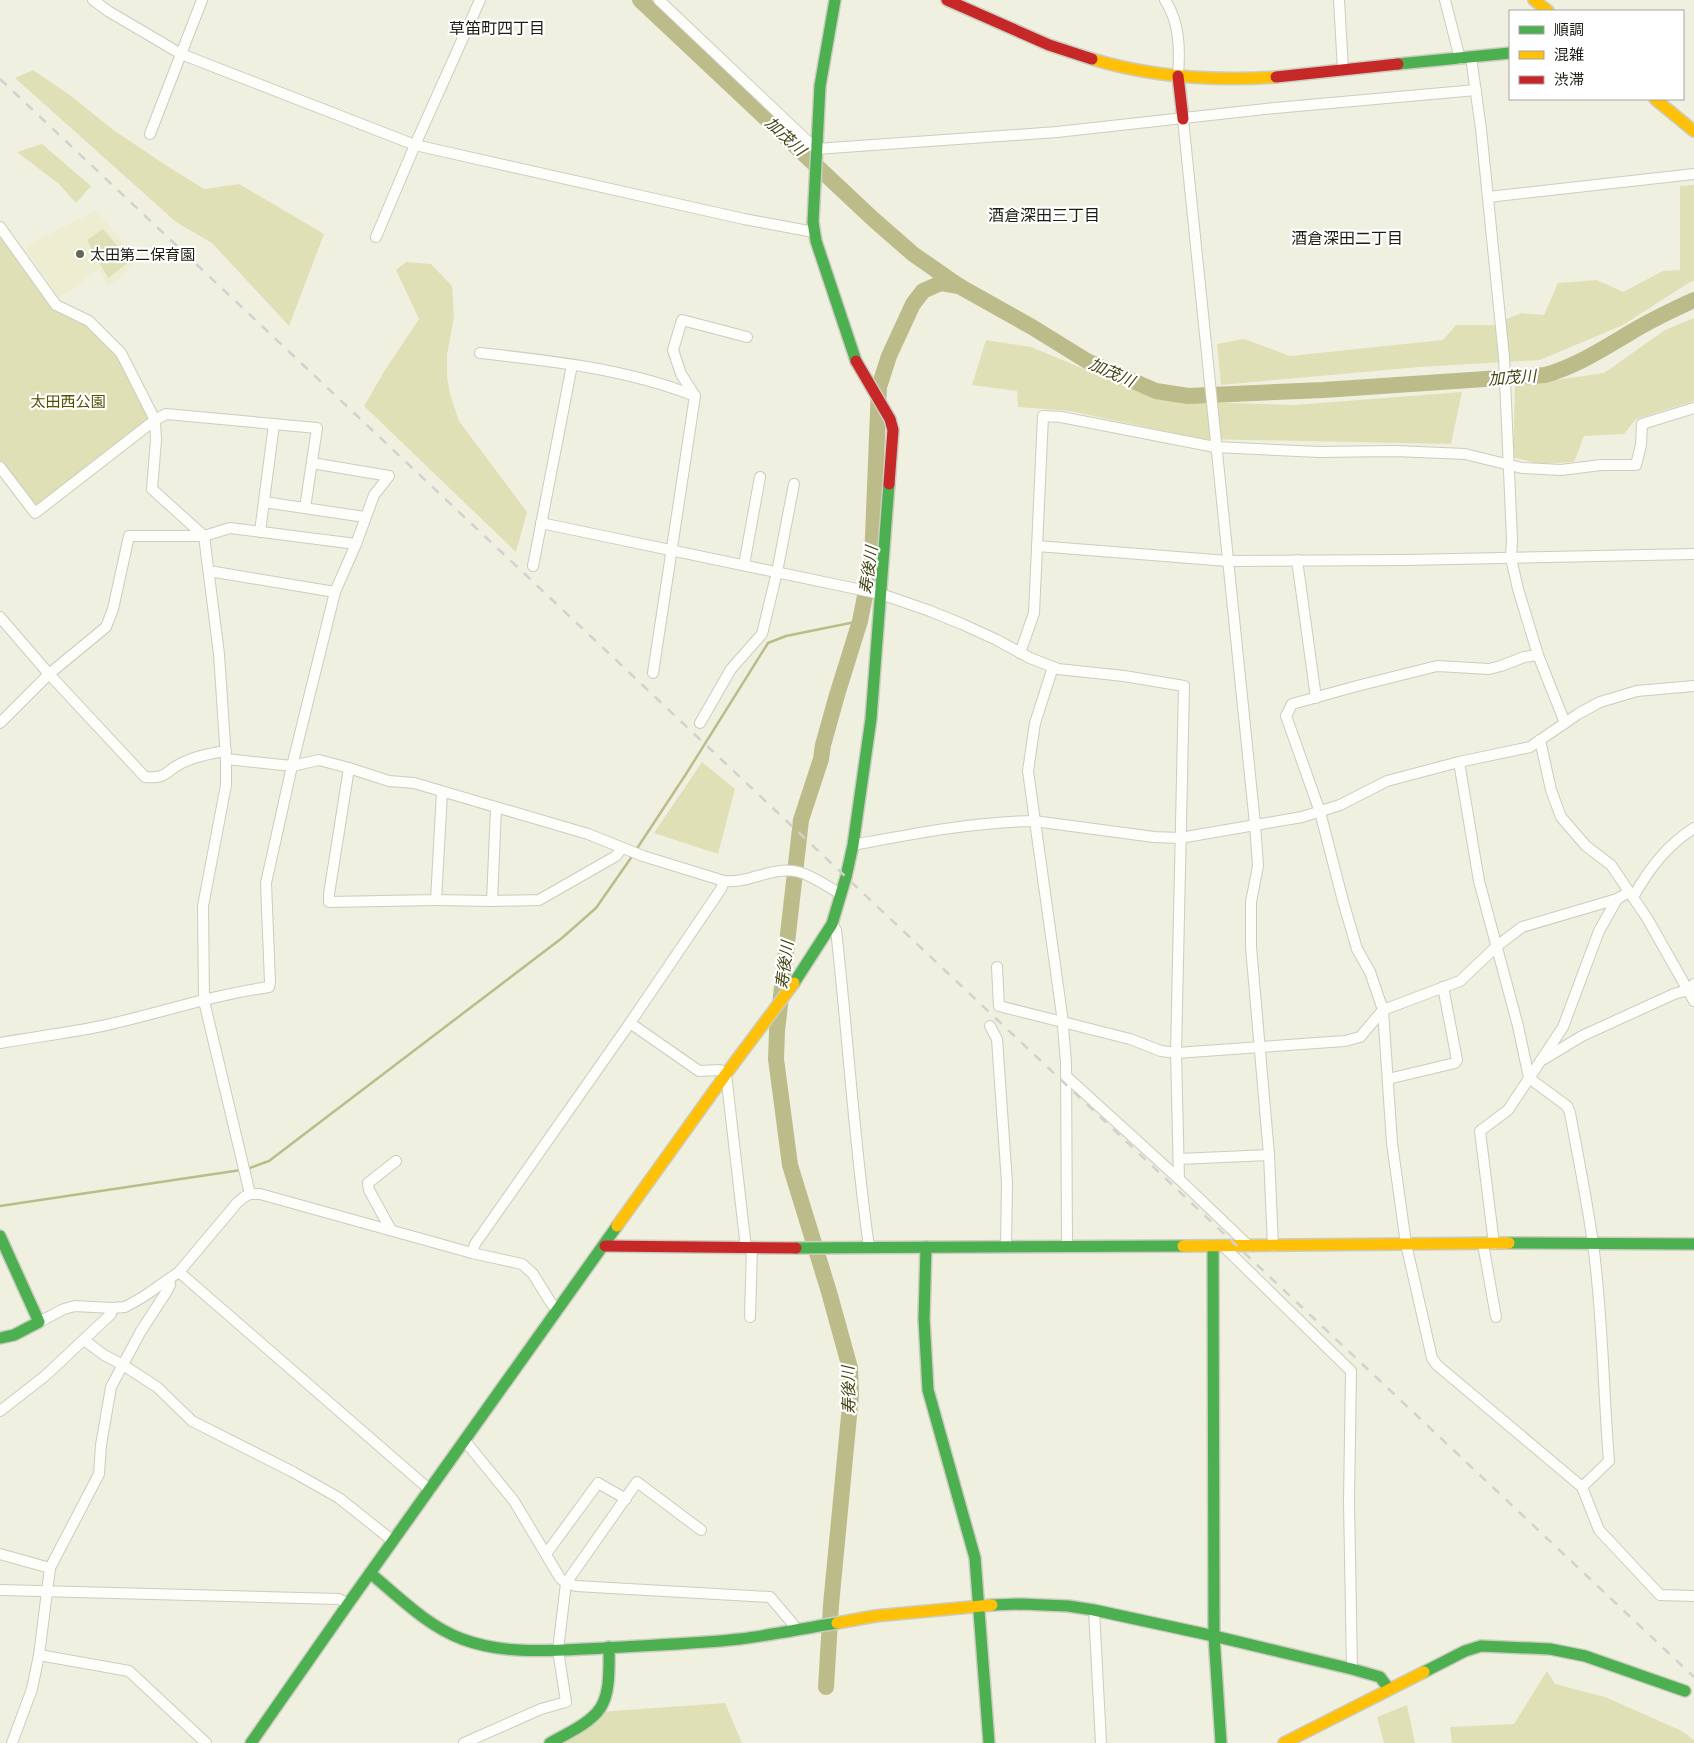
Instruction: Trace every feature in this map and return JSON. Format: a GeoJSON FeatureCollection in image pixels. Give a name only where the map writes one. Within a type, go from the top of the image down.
{"type":"FeatureCollection","features":[{"type":"Feature","properties":{"kind":"street"},"geometry":{"type":"LineString","coordinates":[[93,0],[108,11],[181,54],[415,145],[744,219],[814,232]]}},
{"type":"Feature","properties":{"kind":"street"},"geometry":{"type":"LineString","coordinates":[[150,134],[202,0]]}},
{"type":"Feature","properties":{"kind":"street"},"geometry":{"type":"LineString","coordinates":[[376,237],[480,0]]}},
{"type":"Feature","properties":{"kind":"street"},"geometry":{"type":"LineString","coordinates":[[659,0],[816,153],[1057,132],[1476,90]]}},
{"type":"Feature","properties":{"kind":"street"},"geometry":{"type":"LineString","coordinates":[[251,1743],[726,1074],[790,989],[832,924],[853,845],[871,719],[878,593],[893,430],[890,419],[853,356],[814,232],[813,203],[820,86],[835,0]]}},
{"type":"Feature","properties":{"kind":"street"},"geometry":{"type":"LineString","coordinates":[[947,0],[1049,45],[1084,57],[1111,65],[1178,76],[1224,79],[1274,77],[1509,53]]}},
{"type":"Feature","properties":{"kind":"street"},"geometry":{"type":"LineString","coordinates":[[1166,0],[1178,33],[1180,57],[1178,76],[1255,824],[1258,866],[1252,902],[1251,947],[1269,1155],[1273,1246]]}},
{"type":"Feature","properties":{"kind":"street"},"geometry":{"type":"LineString","coordinates":[[1339,0],[1343,70]]}},
{"type":"Feature","properties":{"kind":"street"},"geometry":{"type":"LineString","coordinates":[[1445,0],[1476,90],[1504,357],[1512,539],[1511,558],[1518,589],[1538,655],[1565,723]]}},
{"type":"Feature","properties":{"kind":"street"},"geometry":{"type":"LineString","coordinates":[[1534,0],[1547,10]]}},
{"type":"Feature","properties":{"kind":"street"},"geometry":{"type":"LineString","coordinates":[[1656,100],[1694,131]]}},
{"type":"Feature","properties":{"kind":"street"},"geometry":{"type":"LineString","coordinates":[[1488,197],[1694,174]]}},
{"type":"Feature","properties":{"kind":"street"},"geometry":{"type":"LineString","coordinates":[[0,226],[56,304],[89,321],[120,353],[155,420],[156,440],[152,488],[204,536],[219,654],[226,755],[226,785],[203,906],[204,1001],[250,1194]]}},
{"type":"Feature","properties":{"kind":"street"},"geometry":{"type":"LineString","coordinates":[[653,673],[696,396],[681,374],[673,350],[682,320],[747,337]]}},
{"type":"Feature","properties":{"kind":"street"},"geometry":{"type":"LineString","coordinates":[[480,353],[607,370],[669,385],[696,396]]}},
{"type":"Feature","properties":{"kind":"street"},"geometry":{"type":"LineString","coordinates":[[533,566],[572,365]]}},
{"type":"Feature","properties":{"kind":"street"},"geometry":{"type":"LineString","coordinates":[[1020,653],[1034,613],[1043,416],[1061,417],[1215,448],[1319,452],[1395,451],[1465,454],[1522,468],[1561,470],[1601,465],[1636,464],[1641,445],[1642,424],[1694,408]]}},
{"type":"Feature","properties":{"kind":"street"},"geometry":{"type":"LineString","coordinates":[[0,467],[35,513],[155,420],[166,414],[317,428],[305,508]]}},
{"type":"Feature","properties":{"kind":"street"},"geometry":{"type":"LineString","coordinates":[[260,532],[274,424]]}},
{"type":"Feature","properties":{"kind":"street"},"geometry":{"type":"LineString","coordinates":[[0,1043],[100,1026],[234,992],[269,987],[266,884],[292,766],[335,592],[356,544],[374,495],[389,476],[312,463]]}},
{"type":"Feature","properties":{"kind":"street"},"geometry":{"type":"LineString","coordinates":[[744,565],[760,476]]}},
{"type":"Feature","properties":{"kind":"street"},"geometry":{"type":"LineString","coordinates":[[700,723],[731,669],[762,634],[777,572],[794,484]]}},
{"type":"Feature","properties":{"kind":"street"},"geometry":{"type":"LineString","coordinates":[[264,502],[365,517]]}},
{"type":"Feature","properties":{"kind":"street"},"geometry":{"type":"LineString","coordinates":[[541,523],[878,593],[962,624],[1020,653],[1058,669],[1124,676],[1184,686],[1176,1054],[1180,1179]]}},
{"type":"Feature","properties":{"kind":"street"},"geometry":{"type":"LineString","coordinates":[[0,723],[49,674],[106,628],[113,609],[129,536],[204,536],[230,528],[356,544]]}},
{"type":"Feature","properties":{"kind":"street"},"geometry":{"type":"LineString","coordinates":[[1037,546],[1228,561],[1694,554]]}},
{"type":"Feature","properties":{"kind":"street"},"geometry":{"type":"LineString","coordinates":[[1297,560],[1316,698]]}},
{"type":"Feature","properties":{"kind":"street"},"geometry":{"type":"LineString","coordinates":[[209,571],[335,592]]}},
{"type":"Feature","properties":{"kind":"street"},"geometry":{"type":"LineString","coordinates":[[0,616],[49,674],[145,778],[159,778],[183,762],[214,752],[236,758],[292,766],[319,760],[389,781],[414,783],[588,834],[638,855],[724,881],[734,882],[795,871],[841,894]]}},
{"type":"Feature","properties":{"kind":"street"},"geometry":{"type":"LineString","coordinates":[[1538,655],[1524,657],[1489,669],[1437,666],[1292,704],[1286,716],[1320,812],[1357,949],[1370,972],[1383,1010],[1392,1143],[1406,1244],[1432,1358],[1437,1366],[1582,1487],[1599,1530],[1660,1595],[1694,1596]]}},
{"type":"Feature","properties":{"kind":"street"},"geometry":{"type":"LineString","coordinates":[[1053,667],[1035,723],[1028,771],[1067,1077],[1068,1246]]}},
{"type":"Feature","properties":{"kind":"street"},"geometry":{"type":"LineString","coordinates":[[853,845],[925,832],[991,823],[1034,821],[1154,837],[1180,838],[1302,817],[1340,805],[1387,781],[1459,762],[1530,747],[1578,714],[1600,702],[1637,691],[1694,686]]}},
{"type":"Feature","properties":{"kind":"street"},"geometry":{"type":"LineString","coordinates":[[1540,740],[1551,790],[1561,817],[1586,846],[1611,865],[1679,973],[1691,987],[1694,1001]]}},
{"type":"Feature","properties":{"kind":"street"},"geometry":{"type":"LineString","coordinates":[[1459,762],[1479,881],[1518,1026],[1529,1078],[1567,1106],[1570,1113],[1593,1244],[1600,1316],[1609,1461],[1582,1487]]}},
{"type":"Feature","properties":{"kind":"street"},"geometry":{"type":"LineString","coordinates":[[349,768],[329,894],[330,902],[539,900],[616,856],[624,849]]}},
{"type":"Feature","properties":{"kind":"street"},"geometry":{"type":"LineString","coordinates":[[436,900],[442,792]]}},
{"type":"Feature","properties":{"kind":"street"},"geometry":{"type":"LineString","coordinates":[[492,901],[496,808]]}},
{"type":"Feature","properties":{"kind":"street"},"geometry":{"type":"LineString","coordinates":[[997,967],[999,1006],[1130,1038],[1162,1051],[1176,1054],[1345,1040],[1360,1037],[1383,1010],[1460,980],[1497,946],[1522,927],[1631,894],[1662,854],[1694,828]]}},
{"type":"Feature","properties":{"kind":"street"},"geometry":{"type":"LineString","coordinates":[[472,1253],[475,1244],[630,1024],[721,889],[724,881]]}},
{"type":"Feature","properties":{"kind":"street"},"geometry":{"type":"LineString","coordinates":[[1496,1318],[1488,1244],[1480,1131],[1508,1110],[1563,1026],[1599,931],[1617,899]]}},
{"type":"Feature","properties":{"kind":"street"},"geometry":{"type":"LineString","coordinates":[[832,924],[836,930],[859,1176],[869,1248]]}},
{"type":"Feature","properties":{"kind":"street"},"geometry":{"type":"LineString","coordinates":[[1388,1079],[1455,1063],[1457,1060],[1443,987]]}},
{"type":"Feature","properties":{"kind":"street"},"geometry":{"type":"LineString","coordinates":[[1540,1061],[1582,1036],[1691,987]]}},
{"type":"Feature","properties":{"kind":"street"},"geometry":{"type":"LineString","coordinates":[[630,1024],[699,1071],[720,1070],[726,1074],[749,1248],[750,1318]]}},
{"type":"Feature","properties":{"kind":"street"},"geometry":{"type":"LineString","coordinates":[[990,1026],[997,1039],[1005,1136],[1007,1183],[1006,1247]]}},
{"type":"Feature","properties":{"kind":"street"},"geometry":{"type":"LineString","coordinates":[[1067,1077],[1180,1179],[1249,1246]]}},
{"type":"Feature","properties":{"kind":"street"},"geometry":{"type":"LineString","coordinates":[[1179,1159],[1269,1155]]}},
{"type":"Feature","properties":{"kind":"street"},"geometry":{"type":"LineString","coordinates":[[391,1230],[369,1190],[368,1183],[396,1160]]}},
{"type":"Feature","properties":{"kind":"street"},"geometry":{"type":"LineString","coordinates":[[0,1338],[14,1335],[64,1308],[125,1307],[143,1297],[179,1272],[237,1203],[250,1194],[260,1194],[472,1253],[522,1264],[534,1274],[551,1303],[558,1310]]}},
{"type":"Feature","properties":{"kind":"street"},"geometry":{"type":"LineString","coordinates":[[0,1237],[39,1322]]}},
{"type":"Feature","properties":{"kind":"street"},"geometry":{"type":"LineString","coordinates":[[605,1246],[869,1248],[1694,1244]]}},
{"type":"Feature","properties":{"kind":"street"},"geometry":{"type":"LineString","coordinates":[[1218,1246],[1214,1636],[1221,1743]]}},
{"type":"Feature","properties":{"kind":"street"},"geometry":{"type":"LineString","coordinates":[[1218,1246],[1351,1371],[1352,1669]]}},
{"type":"Feature","properties":{"kind":"street"},"geometry":{"type":"LineString","coordinates":[[926,1247],[924,1323],[927,1383],[975,1558],[989,1743]]}},
{"type":"Feature","properties":{"kind":"street"},"geometry":{"type":"LineString","coordinates":[[179,1272],[430,1490]]}},
{"type":"Feature","properties":{"kind":"street"},"geometry":{"type":"LineString","coordinates":[[12,1743],[32,1689],[39,1655],[50,1568],[99,1474],[101,1444],[111,1387],[141,1331],[167,1291],[170,1285],[169,1279]]}},
{"type":"Feature","properties":{"kind":"street"},"geometry":{"type":"LineString","coordinates":[[0,1411],[44,1376],[84,1340],[112,1314],[112,1308]]}},
{"type":"Feature","properties":{"kind":"street"},"geometry":{"type":"LineString","coordinates":[[84,1340],[104,1355],[157,1387],[192,1421],[293,1472],[339,1498],[393,1541]]}},
{"type":"Feature","properties":{"kind":"street"},"geometry":{"type":"LineString","coordinates":[[465,1441],[514,1501],[560,1578],[566,1583],[576,1586],[770,1597],[793,1624],[795,1630]]}},
{"type":"Feature","properties":{"kind":"street"},"geometry":{"type":"LineString","coordinates":[[464,1743],[541,1709],[566,1702],[558,1650],[566,1583],[637,1482],[701,1530]]}},
{"type":"Feature","properties":{"kind":"street"},"geometry":{"type":"LineString","coordinates":[[546,1554],[598,1483],[626,1499]]}},
{"type":"Feature","properties":{"kind":"street"},"geometry":{"type":"LineString","coordinates":[[0,1554],[50,1568]]}},
{"type":"Feature","properties":{"kind":"street"},"geometry":{"type":"LineString","coordinates":[[370,1573],[414,1610],[439,1628],[460,1639],[490,1647],[515,1650],[691,1644],[741,1639],[836,1622],[978,1606],[1021,1604],[1068,1606],[1214,1636],[1352,1669],[1380,1677],[1389,1689]]}},
{"type":"Feature","properties":{"kind":"street"},"geometry":{"type":"LineString","coordinates":[[0,1590],[339,1599],[348,1604]]}},
{"type":"Feature","properties":{"kind":"street"},"geometry":{"type":"LineString","coordinates":[[1094,1610],[1101,1743]]}},
{"type":"Feature","properties":{"kind":"street"},"geometry":{"type":"LineString","coordinates":[[1284,1743],[1465,1651],[1481,1646],[1496,1645],[1550,1649],[1585,1656],[1690,1692]]}},
{"type":"Feature","properties":{"kind":"street"},"geometry":{"type":"LineString","coordinates":[[550,1743],[586,1724],[603,1705],[607,1697],[609,1682],[608,1648]]}},
{"type":"Feature","properties":{"kind":"street"},"geometry":{"type":"LineString","coordinates":[[39,1655],[129,1671],[206,1743]]}},
{"type":"Feature","properties":{"kind":"shaded area","name":"太田第二保育園"},"geometry":{"type":"Polygon","coordinates":[[[96,210],[137,260],[121,278],[108,285],[99,269],[59,298],[25,247],[96,210]]]}},
{"type":"Feature","properties":{"kind":"green space"},"geometry":{"type":"Polygon","coordinates":[[[33,70],[71,96],[112,129],[204,189],[239,184],[324,234],[289,326],[212,243],[176,222],[15,78],[33,70]]]}},
{"type":"Feature","properties":{"kind":"green space"},"geometry":{"type":"Polygon","coordinates":[[[42,144],[91,186],[76,203],[59,184],[17,152],[42,144]]]}},
{"type":"Feature","properties":{"kind":"green space"},"geometry":{"type":"Polygon","coordinates":[[[1694,185],[1694,281],[1623,325],[1540,360],[1419,367],[1221,385],[1217,344],[1244,339],[1290,356],[1443,340],[1456,325],[1493,325],[1521,313],[1544,315],[1558,283],[1597,280],[1623,292],[1663,271],[1680,270],[1680,186],[1694,185]]]}},
{"type":"Feature","properties":{"kind":"green space","name":"太田西公園"},"geometry":{"type":"Polygon","coordinates":[[[0,227],[56,304],[89,321],[121,353],[155,420],[35,513],[0,467],[0,227]]]}},
{"type":"Feature","properties":{"kind":"green space"},"geometry":{"type":"Polygon","coordinates":[[[103,229],[130,261],[108,278],[87,240],[103,229]]]}},
{"type":"Feature","properties":{"kind":"green space"},"geometry":{"type":"Polygon","coordinates":[[[406,262],[431,264],[452,286],[454,317],[447,355],[447,376],[450,394],[459,421],[527,512],[516,552],[364,406],[419,319],[396,270],[406,262]]]}},
{"type":"Feature","properties":{"kind":"green space"},"geometry":{"type":"Polygon","coordinates":[[[1694,318],[1694,401],[1636,419],[1624,434],[1584,436],[1574,462],[1538,464],[1513,457],[1515,386],[1604,373],[1665,330],[1694,318]]]}},
{"type":"Feature","properties":{"kind":"green space"},"geometry":{"type":"Polygon","coordinates":[[[986,340],[1031,347],[1130,388],[1175,400],[1294,405],[1462,392],[1451,444],[1202,439],[1070,411],[1018,407],[1017,391],[972,385],[986,340]]]}},
{"type":"Feature","properties":{"kind":"green space"},"geometry":{"type":"Polygon","coordinates":[[[702,762],[735,789],[718,854],[654,833],[702,762]]]}},
{"type":"Feature","properties":{"kind":"green space"},"geometry":{"type":"Polygon","coordinates":[[[1547,1671],[1555,1684],[1605,1697],[1682,1731],[1694,1740],[1694,1743],[1452,1743],[1450,1727],[1514,1724],[1547,1671]]]}},
{"type":"Feature","properties":{"kind":"green space"},"geometry":{"type":"Polygon","coordinates":[[[725,1703],[742,1743],[544,1743],[598,1712],[725,1703]]]}},
{"type":"Feature","properties":{"kind":"green space"},"geometry":{"type":"Polygon","coordinates":[[[1407,1705],[1415,1743],[1384,1743],[1377,1717],[1407,1705]]]}},
{"type":"Feature","properties":{"kind":"waterway","name":"加茂川"},"geometry":{"type":"LineString","coordinates":[[640,0],[873,219],[913,254],[959,286],[1032,327],[1087,361],[1156,391],[1188,396],[1323,390],[1545,375],[1598,352],[1652,320],[1694,300]]}},
{"type":"Feature","properties":{"kind":"waterway","name":"寿後川"},"geometry":{"type":"LineString","coordinates":[[826,1687],[831,1605],[851,1395],[850,1368],[790,1165],[776,1059],[777,1031],[801,820],[821,759],[837,695],[860,621],[872,561],[879,387],[889,356],[913,304],[923,291],[941,283],[959,286]]}},
{"type":"Feature","properties":{"kind":"waterway"},"geometry":{"type":"LineString","coordinates":[[636,850],[768,643],[786,636],[860,621]]}},
{"type":"Feature","properties":{"kind":"waterway"},"geometry":{"type":"LineString","coordinates":[[247,1169],[269,1161],[562,938],[596,908],[633,855]]}},
{"type":"Feature","properties":{"kind":"waterway"},"geometry":{"type":"LineString","coordinates":[[0,1206],[241,1170]]}},
{"type":"Feature","properties":{"kind":"railway"},"geometry":{"type":"LineString","coordinates":[[0,79],[1694,1677]]}},
{"type":"Feature","properties":{"kind":"traffic: fast"},"geometry":{"type":"LineString","coordinates":[[835,0],[820,86],[813,222],[816,241],[856,361]]}},
{"type":"Feature","properties":{"kind":"traffic: fast"},"geometry":{"type":"LineString","coordinates":[[1398,64],[1509,53]]}},
{"type":"Feature","properties":{"kind":"traffic: fast"},"geometry":{"type":"LineString","coordinates":[[794,983],[832,924],[853,845],[871,719],[889,484]]}},
{"type":"Feature","properties":{"kind":"traffic: fast"},"geometry":{"type":"LineString","coordinates":[[251,1743],[617,1226]]}},
{"type":"Feature","properties":{"kind":"traffic: fast"},"geometry":{"type":"LineString","coordinates":[[0,1236],[39,1322],[14,1335],[0,1338]]}},
{"type":"Feature","properties":{"kind":"traffic: fast"},"geometry":{"type":"LineString","coordinates":[[1509,1243],[1694,1244]]}},
{"type":"Feature","properties":{"kind":"traffic: fast"},"geometry":{"type":"LineString","coordinates":[[796,1248],[1183,1246]]}},
{"type":"Feature","properties":{"kind":"traffic: fast"},"geometry":{"type":"LineString","coordinates":[[1213,1246],[1214,1636],[1221,1743]]}},
{"type":"Feature","properties":{"kind":"traffic: fast"},"geometry":{"type":"LineString","coordinates":[[926,1247],[924,1319],[928,1390],[975,1558],[989,1743]]}},
{"type":"Feature","properties":{"kind":"traffic: fast"},"geometry":{"type":"LineString","coordinates":[[370,1573],[413,1610],[449,1633],[479,1644],[514,1650],[568,1650],[723,1641],[837,1623]]}},
{"type":"Feature","properties":{"kind":"traffic: fast"},"geometry":{"type":"LineString","coordinates":[[992,1605],[1068,1606],[1094,1610],[1352,1669],[1380,1677],[1389,1689]]}},
{"type":"Feature","properties":{"kind":"traffic: fast"},"geometry":{"type":"LineString","coordinates":[[1424,1672],[1465,1651],[1481,1646],[1550,1649],[1585,1656],[1685,1691]]}},
{"type":"Feature","properties":{"kind":"traffic: fast"},"geometry":{"type":"LineString","coordinates":[[550,1743],[583,1725],[600,1708],[608,1684],[609,1647]]}},
{"type":"Feature","properties":{"kind":"traffic: slow"},"geometry":{"type":"LineString","coordinates":[[1534,0],[1547,10]]}},
{"type":"Feature","properties":{"kind":"traffic: slow"},"geometry":{"type":"LineString","coordinates":[[1092,59],[1160,74],[1207,78],[1276,77]]}},
{"type":"Feature","properties":{"kind":"traffic: slow"},"geometry":{"type":"LineString","coordinates":[[1656,100],[1694,131]]}},
{"type":"Feature","properties":{"kind":"traffic: slow"},"geometry":{"type":"LineString","coordinates":[[617,1226],[794,983]]}},
{"type":"Feature","properties":{"kind":"traffic: slow"},"geometry":{"type":"LineString","coordinates":[[1183,1246],[1509,1243]]}},
{"type":"Feature","properties":{"kind":"traffic: slow"},"geometry":{"type":"LineString","coordinates":[[837,1623],[875,1616],[992,1605]]}},
{"type":"Feature","properties":{"kind":"traffic: slow"},"geometry":{"type":"LineString","coordinates":[[1284,1743],[1424,1672]]}},
{"type":"Feature","properties":{"kind":"traffic: jam"},"geometry":{"type":"LineString","coordinates":[[947,0],[1049,45],[1092,59]]}},
{"type":"Feature","properties":{"kind":"traffic: jam"},"geometry":{"type":"LineString","coordinates":[[1276,77],[1398,64]]}},
{"type":"Feature","properties":{"kind":"traffic: jam"},"geometry":{"type":"LineString","coordinates":[[1178,76],[1183,119]]}},
{"type":"Feature","properties":{"kind":"traffic: jam"},"geometry":{"type":"LineString","coordinates":[[856,361],[890,419],[893,430],[889,484]]}},
{"type":"Feature","properties":{"kind":"traffic: jam"},"geometry":{"type":"LineString","coordinates":[[605,1246],[796,1248]]}},
{"type":"Feature","properties":{"kind":"place","name":"太田第二保育園"},"geometry":{"type":"Point","coordinates":[80,254]}},
{"type":"Feature","properties":{"kind":"district","name":"草笛町四丁目"},"geometry":{"type":"Point","coordinates":[497,28]}},
{"type":"Feature","properties":{"kind":"district","name":"酒倉深田三丁目"},"geometry":{"type":"Point","coordinates":[1044,215]}},
{"type":"Feature","properties":{"kind":"district","name":"酒倉深田二丁目"},"geometry":{"type":"Point","coordinates":[1347,238]}}]}
